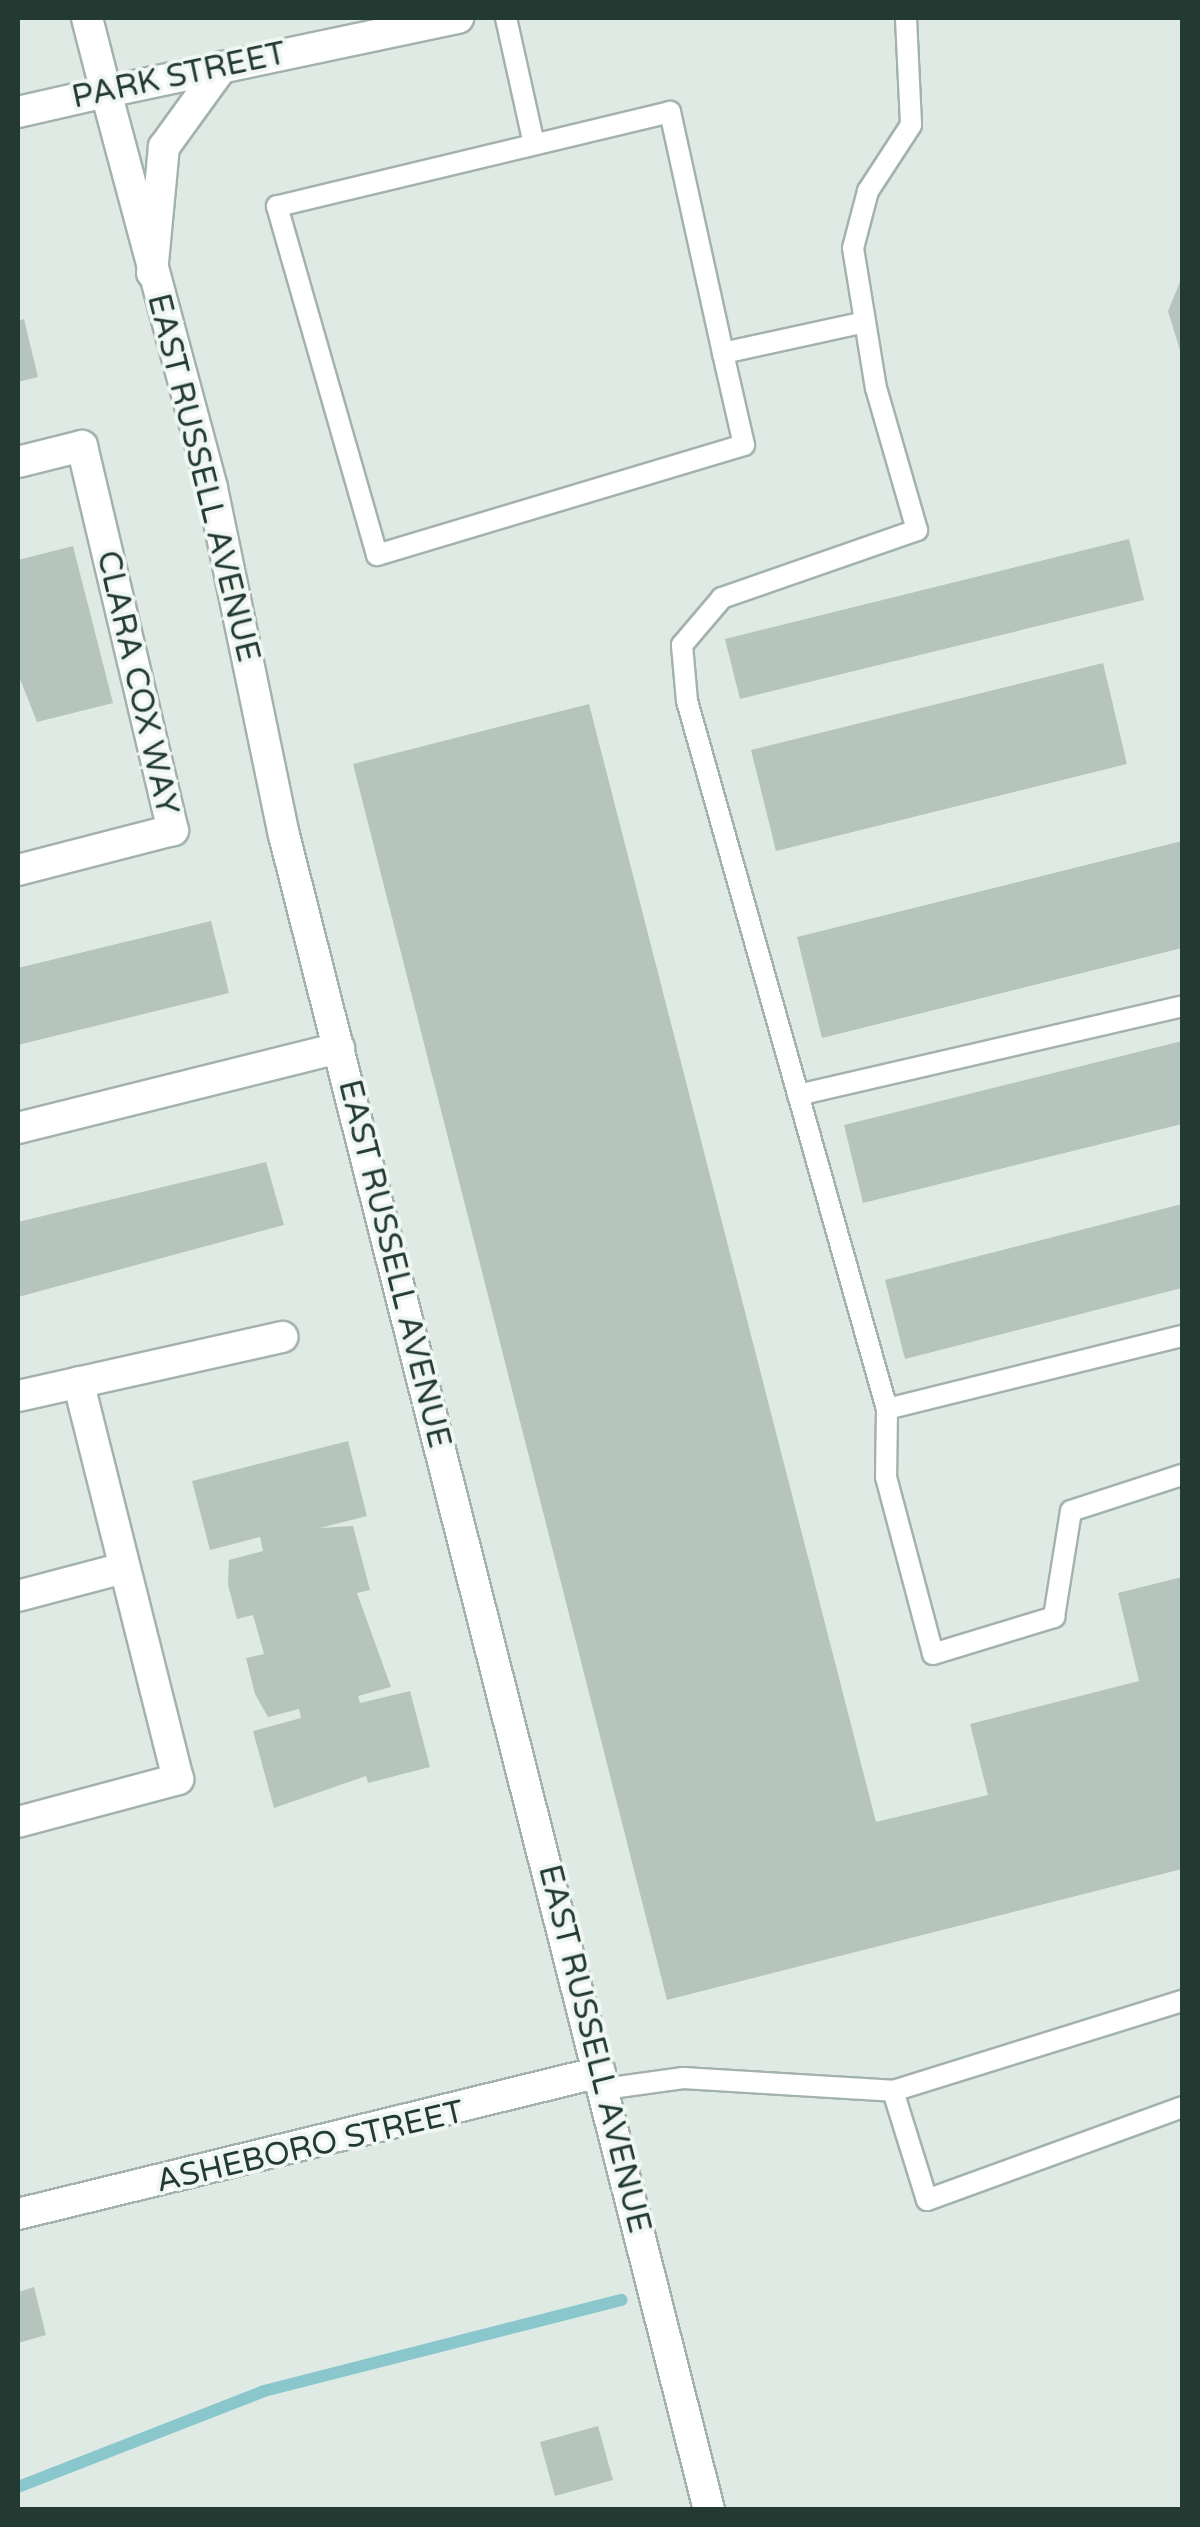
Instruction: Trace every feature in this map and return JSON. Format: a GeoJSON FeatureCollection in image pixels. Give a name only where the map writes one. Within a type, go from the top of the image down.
{"type":"FeatureCollection","features":[{"type":"Feature","properties":{"kind":"street","name":"EAST RUSSELL AVENUE"},"geometry":{"type":"LineString","coordinates":[[87,18],[212,488],[338,1048],[709,2510]]}},
{"type":"Feature","properties":{"kind":"street","name":"PARK STREET"},"geometry":{"type":"LineString","coordinates":[[18,112],[458,18]]}},
{"type":"Feature","properties":{"kind":"street"},"geometry":{"type":"LineString","coordinates":[[152,273],[164,147],[222,66]]}},
{"type":"Feature","properties":{"kind":"street","name":"CLARA COX WAY"},"geometry":{"type":"LineString","coordinates":[[18,462],[82,446],[172,830],[18,870]]}},
{"type":"Feature","properties":{"kind":"street"},"geometry":{"type":"LineString","coordinates":[[18,1128],[338,1048]]}},
{"type":"Feature","properties":{"kind":"street"},"geometry":{"type":"LineString","coordinates":[[18,1396],[282,1337]]}},
{"type":"Feature","properties":{"kind":"street"},"geometry":{"type":"LineString","coordinates":[[18,1822],[178,1779],[78,1382]]}},
{"type":"Feature","properties":{"kind":"street"},"geometry":{"type":"LineString","coordinates":[[18,1596],[124,1568]]}},
{"type":"Feature","properties":{"kind":"street","name":"ASHEBORO STREET"},"geometry":{"type":"LineString","coordinates":[[18,2214],[602,2081]]}},
{"type":"Feature","properties":{"kind":"lane"},"geometry":{"type":"LineString","coordinates":[[506,18],[534,144]]}},
{"type":"Feature","properties":{"kind":"lane"},"geometry":{"type":"LineString","coordinates":[[906,18],[911,125],[868,191],[853,248],[865,322],[917,530],[722,598],[682,645],[688,701],[887,1410],[886,1478],[932,1654],[1054,1617],[1071,1511],[1182,1475]]}},
{"type":"Feature","properties":{"kind":"lane"},"geometry":{"type":"LineString","coordinates":[[670,112],[723,353],[744,446],[377,556],[277,206],[670,112]]}},
{"type":"Feature","properties":{"kind":"lane"},"geometry":{"type":"LineString","coordinates":[[723,353],[865,322]]}},
{"type":"Feature","properties":{"kind":"lane"},"geometry":{"type":"LineString","coordinates":[[798,1095],[1182,1006]]}},
{"type":"Feature","properties":{"kind":"lane"},"geometry":{"type":"LineString","coordinates":[[887,1410],[1182,1336]]}},
{"type":"Feature","properties":{"kind":"lane"},"geometry":{"type":"LineString","coordinates":[[602,2081],[683,2078],[892,2092],[1182,2001]]}},
{"type":"Feature","properties":{"kind":"lane"},"geometry":{"type":"LineString","coordinates":[[892,2092],[927,2200],[1182,2107]]}},
{"type":"Feature","properties":{"kind":"building"},"geometry":{"type":"Polygon","coordinates":[[[1182,277],[1182,357],[1168,311],[1182,277]]]}},
{"type":"Feature","properties":{"kind":"building"},"geometry":{"type":"Polygon","coordinates":[[[24,319],[38,377],[18,382],[18,321],[24,319]]]}},
{"type":"Feature","properties":{"kind":"building"},"geometry":{"type":"Polygon","coordinates":[[[1129,539],[1144,600],[740,699],[725,639],[1129,539]]]}},
{"type":"Feature","properties":{"kind":"building"},"geometry":{"type":"Polygon","coordinates":[[[73,546],[113,703],[37,722],[18,674],[18,560],[73,546]]]}},
{"type":"Feature","properties":{"kind":"building"},"geometry":{"type":"Polygon","coordinates":[[[1103,663],[1127,764],[776,851],[751,750],[1103,663]]]}},
{"type":"Feature","properties":{"kind":"building"},"geometry":{"type":"Polygon","coordinates":[[[589,704],[876,1822],[988,1795],[970,1724],[1139,1681],[1118,1593],[1182,1577],[1182,1869],[667,2000],[353,764],[589,704]]]}},
{"type":"Feature","properties":{"kind":"building"},"geometry":{"type":"Polygon","coordinates":[[[1182,841],[1182,948],[822,1038],[797,937],[1182,841]]]}},
{"type":"Feature","properties":{"kind":"building"},"geometry":{"type":"Polygon","coordinates":[[[211,921],[229,993],[18,1045],[18,968],[211,921]]]}},
{"type":"Feature","properties":{"kind":"building"},"geometry":{"type":"Polygon","coordinates":[[[1182,1041],[1182,1124],[863,1203],[844,1125],[1182,1041]]]}},
{"type":"Feature","properties":{"kind":"building"},"geometry":{"type":"Polygon","coordinates":[[[266,1162],[284,1225],[18,1297],[18,1222],[266,1162]]]}},
{"type":"Feature","properties":{"kind":"building"},"geometry":{"type":"Polygon","coordinates":[[[1182,1204],[1182,1288],[905,1359],[885,1280],[1182,1204]]]}},
{"type":"Feature","properties":{"kind":"building"},"geometry":{"type":"Polygon","coordinates":[[[348,1441],[367,1516],[320,1528],[353,1526],[370,1590],[357,1593],[391,1687],[358,1696],[360,1703],[410,1691],[430,1767],[368,1783],[366,1776],[274,1808],[253,1731],[301,1718],[299,1709],[268,1717],[255,1694],[246,1658],[264,1654],[253,1615],[237,1619],[228,1585],[229,1560],[263,1551],[260,1537],[210,1550],[192,1481],[348,1441]]]}},
{"type":"Feature","properties":{"kind":"building"},"geometry":{"type":"Polygon","coordinates":[[[34,2287],[46,2335],[18,2343],[18,2292],[34,2287]]]}},
{"type":"Feature","properties":{"kind":"building"},"geometry":{"type":"Polygon","coordinates":[[[598,2426],[613,2480],[555,2496],[540,2442],[598,2426]]]}},
{"type":"Feature","properties":{"kind":"waterway"},"geometry":{"type":"LineString","coordinates":[[18,2487],[264,2391],[622,2300]]}}]}
